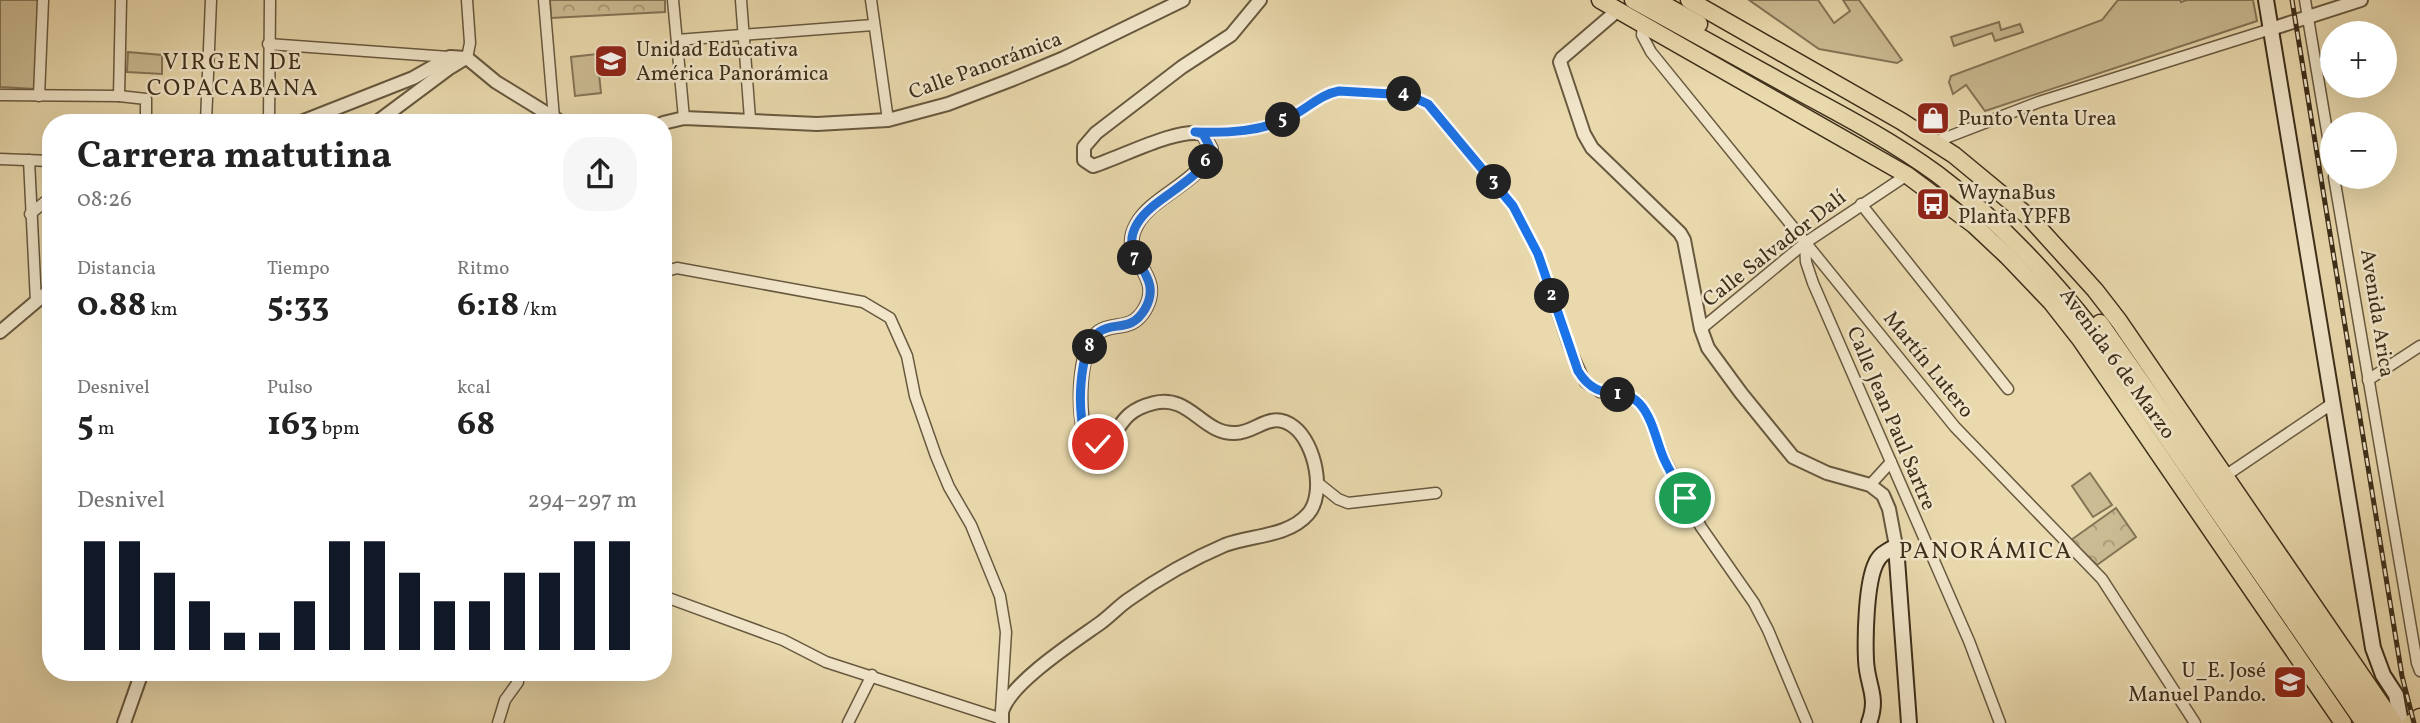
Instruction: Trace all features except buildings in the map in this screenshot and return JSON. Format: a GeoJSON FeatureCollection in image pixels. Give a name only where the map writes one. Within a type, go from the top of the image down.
{"type":"FeatureCollection","features":[{"type":"Feature","properties":{"kind":"main road","name":"Avenida 6 de Marzo"},"geometry":{"type":"LineString","coordinates":[[1601,0],[1907,174],[1974,225],[2051,302],[2080,339],[2319,692],[2343,723]]}},
{"type":"Feature","properties":{"kind":"main road","name":"Avenida 6 de Marzo"},"geometry":{"type":"LineString","coordinates":[[1633,0],[1854,122],[1917,160],[2015,241],[2091,328],[2364,723]]}},
{"type":"Feature","properties":{"kind":"main road","name":"Avenida 6 de Marzo"},"geometry":{"type":"LineString","coordinates":[[1656,0],[1858,113],[1912,147],[1975,192],[2025,236],[2071,286],[2138,374],[2380,723]]}},
{"type":"Feature","properties":{"kind":"main road","name":"Avenida 6 de Marzo"},"geometry":{"type":"LineString","coordinates":[[1689,0],[1935,142],[2029,217],[2069,260],[2119,321],[2394,723]]}},
{"type":"Feature","properties":{"kind":"main road"},"geometry":{"type":"LineString","coordinates":[[2266,0],[2373,648],[2383,675],[2396,695],[2401,723]]}},
{"type":"Feature","properties":{"kind":"main road"},"geometry":{"type":"LineString","coordinates":[[1869,723],[1875,705],[1866,660],[1871,577],[1876,562],[1884,552],[1896,547],[1909,723]]}},
{"type":"Feature","properties":{"kind":"main road"},"geometry":{"type":"LineString","coordinates":[[2411,723],[2420,717]]}},
{"type":"Feature","properties":{"kind":"street"},"geometry":{"type":"LineString","coordinates":[[39,96],[43,0]]}},
{"type":"Feature","properties":{"kind":"street"},"geometry":{"type":"LineString","coordinates":[[119,96],[121,0]]}},
{"type":"Feature","properties":{"kind":"street"},"geometry":{"type":"LineString","coordinates":[[206,114],[211,0]]}},
{"type":"Feature","properties":{"kind":"street"},"geometry":{"type":"LineString","coordinates":[[270,0],[270,114]]}},
{"type":"Feature","properties":{"kind":"street"},"geometry":{"type":"LineString","coordinates":[[388,114],[467,58],[470,43],[467,0]]}},
{"type":"Feature","properties":{"kind":"street"},"geometry":{"type":"LineString","coordinates":[[544,0],[556,114]]}},
{"type":"Feature","properties":{"kind":"street"},"geometry":{"type":"LineString","coordinates":[[673,0],[684,118]]}},
{"type":"Feature","properties":{"kind":"street"},"geometry":{"type":"LineString","coordinates":[[741,0],[750,119]]}},
{"type":"Feature","properties":{"kind":"street"},"geometry":{"type":"LineString","coordinates":[[871,0],[888,120]]}},
{"type":"Feature","properties":{"kind":"street","name":"Calle Panorámica"},"geometry":{"type":"LineString","coordinates":[[672,121],[684,118],[750,119],[817,124],[888,120],[948,104],[1011,80],[1183,0]]}},
{"type":"Feature","properties":{"kind":"street"},"geometry":{"type":"LineString","coordinates":[[1260,0],[1231,35],[1182,67],[1096,133],[1084,147],[1084,160],[1093,166],[1161,141],[1195,132],[1228,133],[1270,125],[1291,117],[1330,92],[1408,95],[1428,104],[1513,206],[1538,254],[1568,344],[1585,382],[1600,392],[1622,395],[1638,401],[1648,416],[1664,458],[1701,527],[1754,603],[1768,630],[1807,723]]}},
{"type":"Feature","properties":{"kind":"street"},"geometry":{"type":"LineString","coordinates":[[2305,0],[2324,112]]}},
{"type":"Feature","properties":{"kind":"street"},"geometry":{"type":"LineString","coordinates":[[1935,142],[2039,102],[2361,0]]}},
{"type":"Feature","properties":{"kind":"street"},"geometry":{"type":"LineString","coordinates":[[1618,10],[1560,62],[1584,134],[1592,148],[1685,240],[1708,348],[1741,393],[1793,457],[1827,473],[1870,485],[1883,495],[1889,509],[1896,547]]}},
{"type":"Feature","properties":{"kind":"street","name":"Martín Lutero"},"geometry":{"type":"LineString","coordinates":[[1643,24],[1642,34],[1650,52],[1955,427],[2102,579],[2194,723]]}},
{"type":"Feature","properties":{"kind":"street"},"geometry":{"type":"LineString","coordinates":[[677,40],[873,25]]}},
{"type":"Feature","properties":{"kind":"street"},"geometry":{"type":"LineString","coordinates":[[268,44],[467,58],[496,82],[547,114]]}},
{"type":"Feature","properties":{"kind":"street"},"geometry":{"type":"LineString","coordinates":[[321,114],[413,78],[450,57]]}},
{"type":"Feature","properties":{"kind":"street"},"geometry":{"type":"LineString","coordinates":[[0,95],[119,96],[146,99],[146,114]]}},
{"type":"Feature","properties":{"kind":"street"},"geometry":{"type":"LineString","coordinates":[[1002,718],[1009,700],[1022,684],[1068,644],[1127,601],[1198,558],[1227,544],[1282,530],[1307,516],[1315,503],[1318,483],[1304,438],[1293,426],[1279,421],[1267,420],[1238,433],[1227,433],[1209,425],[1178,403],[1164,400],[1132,412],[1107,443],[1098,444],[1087,440],[1082,429],[1079,393],[1093,337],[1102,330],[1124,327],[1136,320],[1145,309],[1151,292],[1149,279],[1135,258],[1132,234],[1138,222],[1159,201],[1204,165],[1211,149],[1203,134],[1195,132]]}},
{"type":"Feature","properties":{"kind":"street"},"geometry":{"type":"LineString","coordinates":[[0,159],[42,160]]}},
{"type":"Feature","properties":{"kind":"street"},"geometry":{"type":"LineString","coordinates":[[29,160],[36,302]]}},
{"type":"Feature","properties":{"kind":"street","name":"Calle Salvador Dalí"},"geometry":{"type":"LineString","coordinates":[[1702,329],[1805,243],[1907,174]]}},
{"type":"Feature","properties":{"kind":"street","name":"Avenida Arica"},"geometry":{"type":"LineString","coordinates":[[2336,189],[2419,665]]}},
{"type":"Feature","properties":{"kind":"street"},"geometry":{"type":"LineString","coordinates":[[30,214],[42,204]]}},
{"type":"Feature","properties":{"kind":"street"},"geometry":{"type":"LineString","coordinates":[[1861,204],[2008,389]]}},
{"type":"Feature","properties":{"kind":"street","name":"Calle Jean Paul Sartre"},"geometry":{"type":"LineString","coordinates":[[1805,243],[1806,262],[1813,283],[1969,641],[2000,723]]}},
{"type":"Feature","properties":{"kind":"street"},"geometry":{"type":"LineString","coordinates":[[672,269],[677,268],[863,302],[890,318],[907,356],[915,396],[936,456],[949,487],[971,525],[1000,596],[1006,632],[1002,718]]}},
{"type":"Feature","properties":{"kind":"street"},"geometry":{"type":"LineString","coordinates":[[0,332],[42,297]]}},
{"type":"Feature","properties":{"kind":"street"},"geometry":{"type":"LineString","coordinates":[[2368,380],[2420,346]]}},
{"type":"Feature","properties":{"kind":"street"},"geometry":{"type":"LineString","coordinates":[[2225,477],[2333,403]]}},
{"type":"Feature","properties":{"kind":"street"},"geometry":{"type":"LineString","coordinates":[[1870,485],[1891,461]]}},
{"type":"Feature","properties":{"kind":"street"},"geometry":{"type":"LineString","coordinates":[[1318,483],[1338,499],[1348,503],[1436,493]]}},
{"type":"Feature","properties":{"kind":"street"},"geometry":{"type":"LineString","coordinates":[[672,599],[783,640],[826,662],[1002,718]]}},
{"type":"Feature","properties":{"kind":"street"},"geometry":{"type":"LineString","coordinates":[[848,723],[872,675]]}},
{"type":"Feature","properties":{"kind":"street"},"geometry":{"type":"LineString","coordinates":[[124,723],[139,681]]}},
{"type":"Feature","properties":{"kind":"street"},"geometry":{"type":"LineString","coordinates":[[498,723],[505,700],[518,681]]}},
{"type":"Feature","properties":{"kind":"green space"},"geometry":{"type":"Polygon","coordinates":[[[0,0],[38,0],[36,89],[0,87],[0,0]]]}},
{"type":"Feature","properties":{"kind":"green space"},"geometry":{"type":"Polygon","coordinates":[[[550,0],[665,0],[665,12],[551,18],[550,0]]]}},
{"type":"Feature","properties":{"kind":"green space"},"geometry":{"type":"Polygon","coordinates":[[[1749,0],[1818,0],[1834,23],[1850,11],[1843,0],[1859,0],[1902,60],[1897,63],[1819,49],[1749,0]]]}},
{"type":"Feature","properties":{"kind":"green space"},"geometry":{"type":"Polygon","coordinates":[[[2118,0],[2253,0],[2257,21],[1985,111],[1966,85],[1953,94],[1949,82],[1951,76],[2102,20],[2118,0]]]}},
{"type":"Feature","properties":{"kind":"green space"},"geometry":{"type":"Polygon","coordinates":[[[1999,22],[2001,30],[2020,24],[2023,32],[1995,41],[1992,33],[1954,46],[1951,37],[1999,22]]]}},
{"type":"Feature","properties":{"kind":"green space"},"geometry":{"type":"Polygon","coordinates":[[[128,52],[162,55],[162,74],[127,72],[128,52]]]}},
{"type":"Feature","properties":{"kind":"green space"},"geometry":{"type":"Polygon","coordinates":[[[597,54],[601,93],[575,96],[571,57],[597,54]]]}},
{"type":"Feature","properties":{"kind":"green space"},"geometry":{"type":"Polygon","coordinates":[[[2090,473],[2112,505],[2093,517],[2072,486],[2090,473]]]}},
{"type":"Feature","properties":{"kind":"green space"},"geometry":{"type":"Polygon","coordinates":[[[2116,508],[2136,537],[2097,565],[2071,540],[2116,508]]]}},
{"type":"Feature","properties":{"kind":"railway"},"geometry":{"type":"LineString","coordinates":[[2292,0],[2402,676],[2414,723]]}},
{"type":"Feature","properties":{"kind":"place","name":"Unidad Educativa América Panorámica"},"geometry":{"type":"Point","coordinates":[611,61]}},
{"type":"Feature","properties":{"kind":"place","name":"Punto Venta Urea"},"geometry":{"type":"Point","coordinates":[1933,118]}},
{"type":"Feature","properties":{"kind":"place","name":"WaynaBus Planta YPFB"},"geometry":{"type":"Point","coordinates":[1933,204]}},
{"type":"Feature","properties":{"kind":"place","name":"U_E. José Manuel Pando."},"geometry":{"type":"Point","coordinates":[2290,682]}},
{"type":"Feature","properties":{"kind":"district","name":"VIRGEN DE COPACABANA"},"geometry":{"type":"Point","coordinates":[233,74]}},
{"type":"Feature","properties":{"kind":"district","name":"PANORÁMICA"},"geometry":{"type":"Point","coordinates":[1986,550]}},
{"type":"Feature","properties":{"kind":"route"},"geometry":{"type":"LineString","coordinates":[[1098,444],[1087,440],[1082,429],[1079,393],[1087,355],[1093,337],[1102,330],[1124,327],[1136,320],[1145,309],[1151,292],[1149,279],[1135,258],[1132,234],[1138,222],[1159,201],[1204,165],[1210,156],[1208,140],[1203,134],[1195,132],[1228,133],[1270,125],[1291,117],[1330,92],[1355,90],[1408,95],[1428,104],[1485,171],[1513,206],[1534,244],[1578,371],[1585,382],[1600,392],[1622,395],[1638,401],[1648,416],[1664,458],[1685,498]]}}]}
